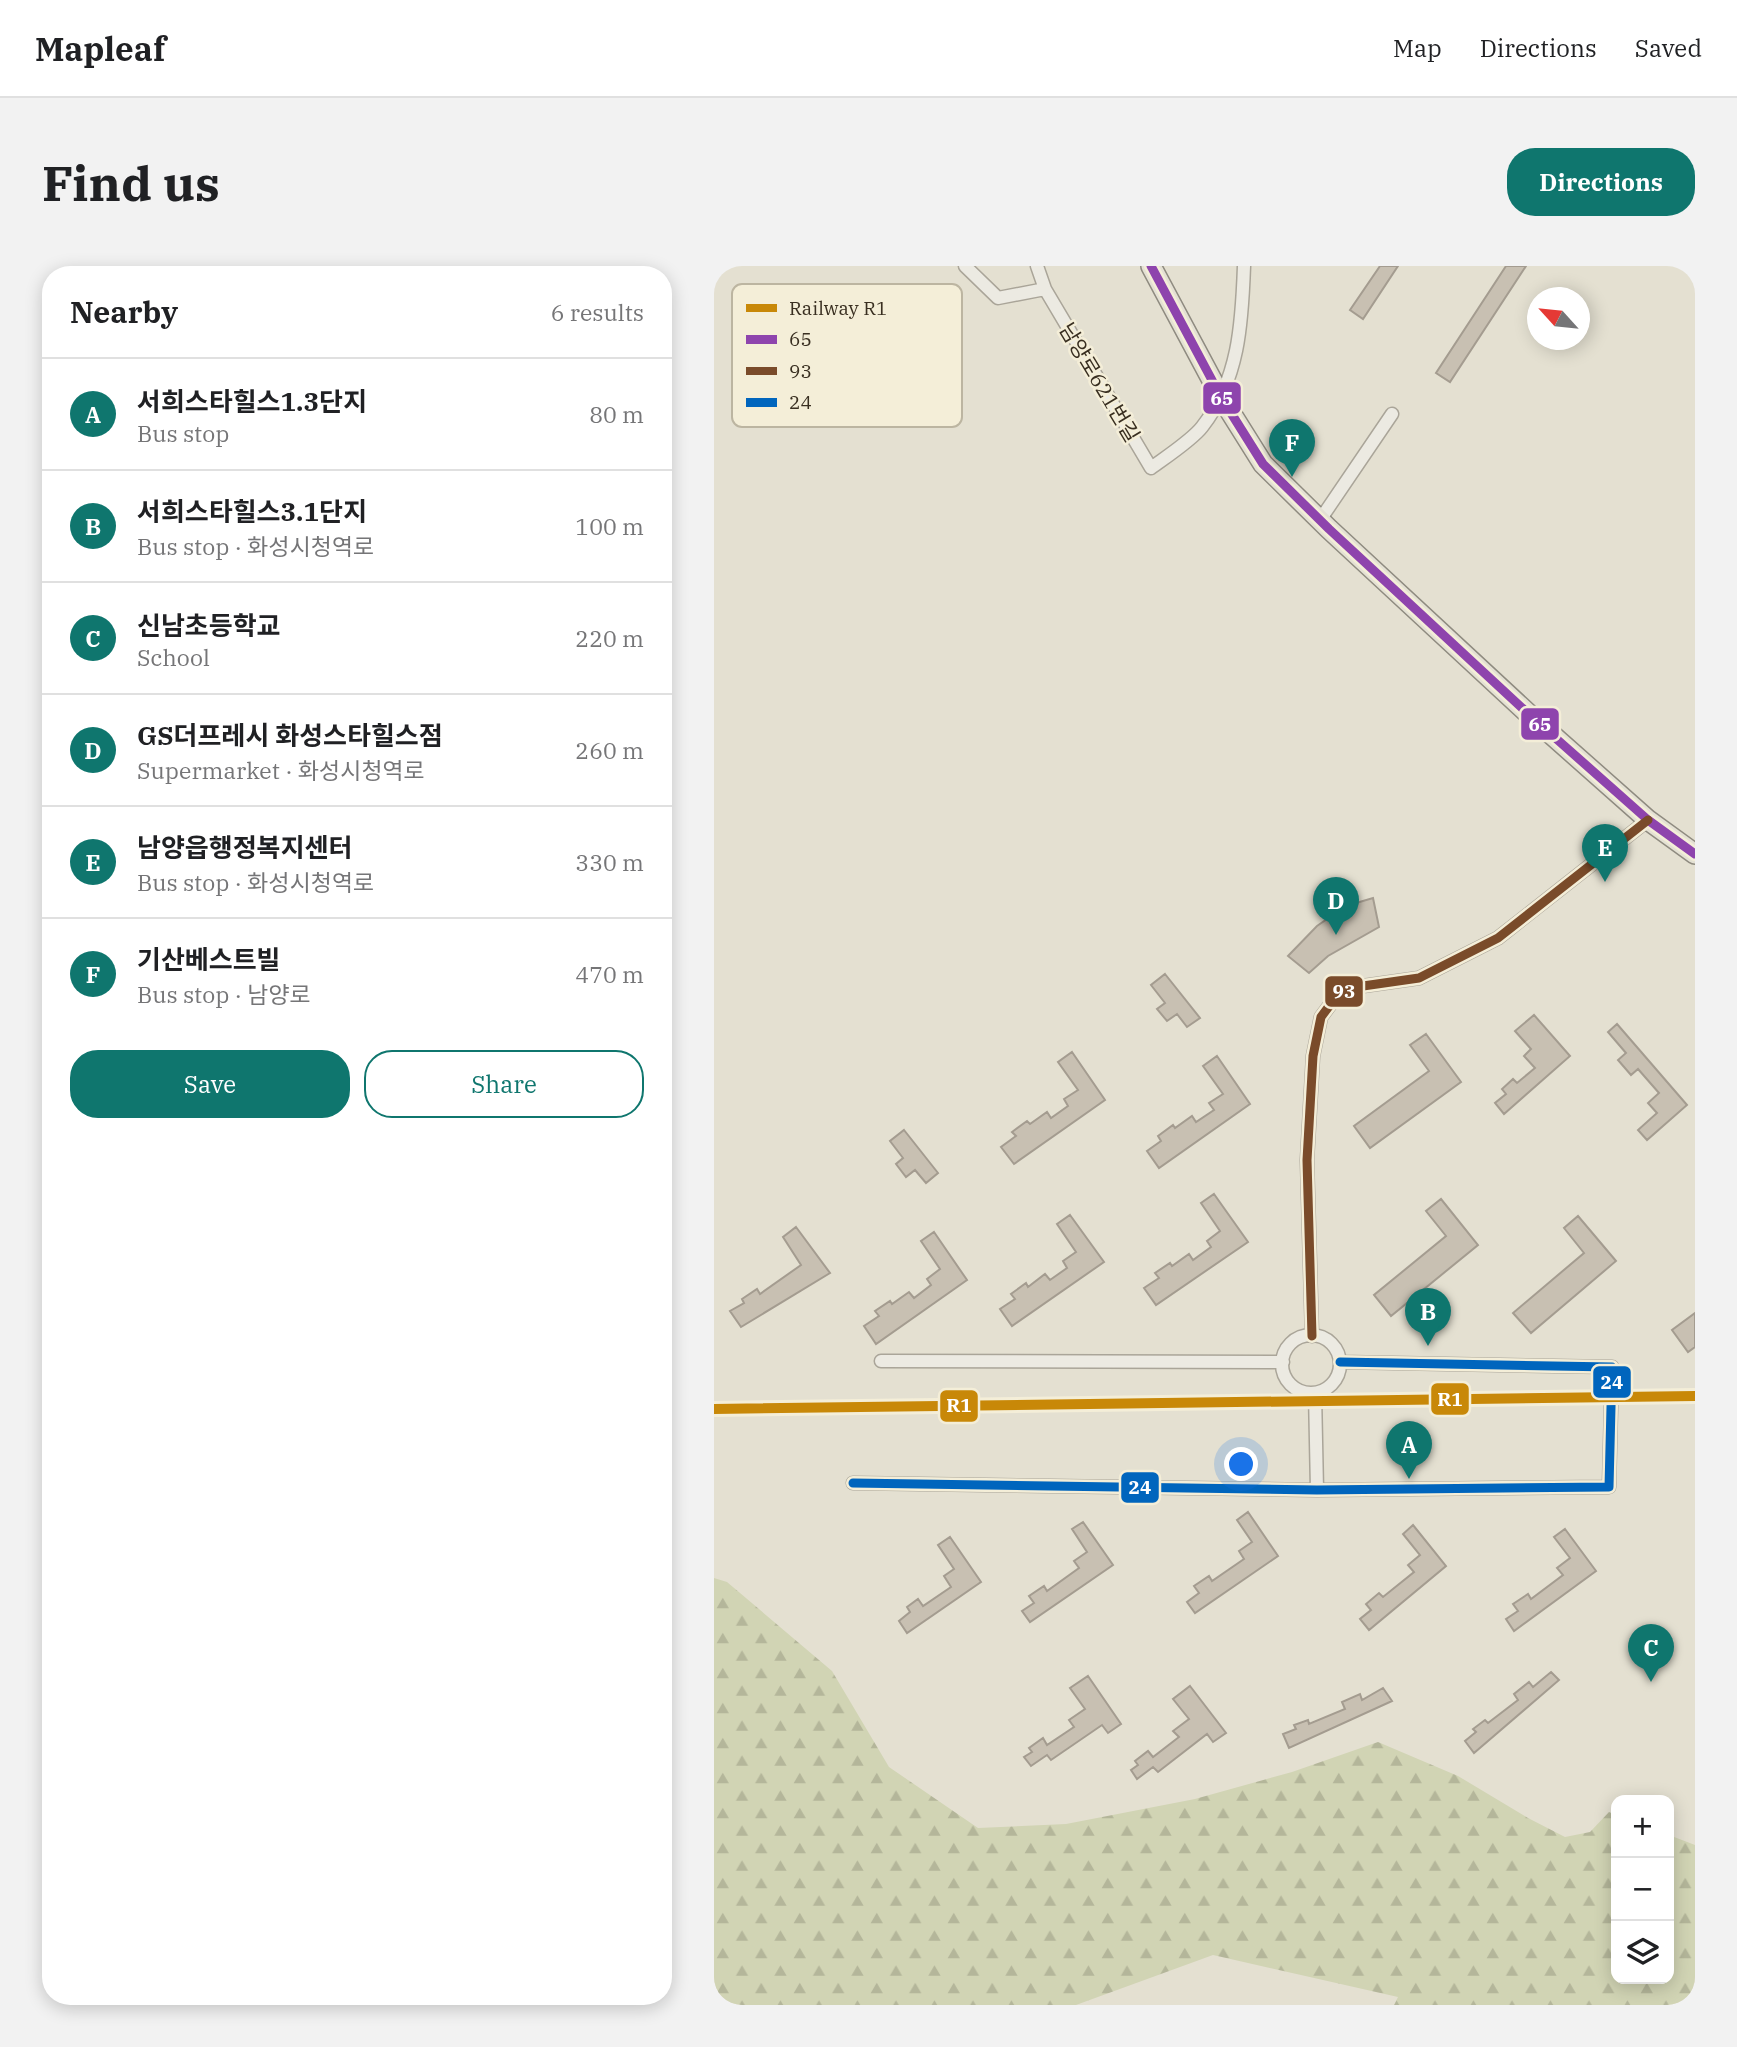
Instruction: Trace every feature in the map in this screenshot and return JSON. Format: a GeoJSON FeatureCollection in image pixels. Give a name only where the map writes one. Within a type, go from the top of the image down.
{"type":"FeatureCollection","features":[{"type":"Feature","properties":{"kind":"main road"},"geometry":{"type":"LineString","coordinates":[[1152,266],[1221,397],[1263,464],[1534,719],[1648,820],[1695,854]]}},
{"type":"Feature","properties":{"kind":"street"},"geometry":{"type":"LineString","coordinates":[[965,266],[998,298],[1045,289],[1037,266]]}},
{"type":"Feature","properties":{"kind":"street"},"geometry":{"type":"LineString","coordinates":[[1221,397],[1238,346],[1244,266]]}},
{"type":"Feature","properties":{"kind":"street","name":"남양로621번길"},"geometry":{"type":"LineString","coordinates":[[1045,289],[1151,468],[1201,429],[1221,397]]}},
{"type":"Feature","properties":{"kind":"street"},"geometry":{"type":"LineString","coordinates":[[1321,520],[1392,414]]}},
{"type":"Feature","properties":{"kind":"street"},"geometry":{"type":"LineString","coordinates":[[1312,1336],[1307,1160],[1313,1056],[1321,1017],[1339,993],[1363,986],[1419,978],[1498,938],[1648,820]]}},
{"type":"Feature","properties":{"kind":"street"},"geometry":{"type":"LineString","coordinates":[[1312,1336],[1328,1340],[1335,1347],[1340,1362],[1339,1375],[1327,1390],[1308,1394],[1293,1387],[1285,1377],[1283,1362],[1286,1351],[1294,1341],[1312,1336]]}},
{"type":"Feature","properties":{"kind":"street"},"geometry":{"type":"LineString","coordinates":[[881,1361],[1283,1362]]}},
{"type":"Feature","properties":{"kind":"street"},"geometry":{"type":"LineString","coordinates":[[853,1483],[1317,1490],[1609,1487],[1612,1367],[1340,1362]]}},
{"type":"Feature","properties":{"kind":"street"},"geometry":{"type":"LineString","coordinates":[[1315,1393],[1317,1490]]}},
{"type":"Feature","properties":{"kind":"green space"},"geometry":{"type":"Polygon","coordinates":[[[714,1578],[727,1582],[832,1671],[889,1767],[978,1828],[1066,1824],[1195,1799],[1292,1772],[1378,1742],[1458,1776],[1565,1837],[1590,1832],[1611,1813],[1611,1984],[1674,1984],[1674,1837],[1695,1845],[1695,2005],[1394,2005],[1398,1997],[1213,1955],[1076,2005],[714,2005],[714,1578]]]}},
{"type":"Feature","properties":{"kind":"building"},"geometry":{"type":"Polygon","coordinates":[[[1380,266],[1398,266],[1363,319],[1350,310],[1380,266]]]}},
{"type":"Feature","properties":{"kind":"building"},"geometry":{"type":"Polygon","coordinates":[[[1506,266],[1526,266],[1450,382],[1436,373],[1506,266]]]}},
{"type":"Feature","properties":{"kind":"building"},"geometry":{"type":"Polygon","coordinates":[[[1373,898],[1379,927],[1328,956],[1309,973],[1288,956],[1317,926],[1346,906],[1373,898]]]}},
{"type":"Feature","properties":{"kind":"building"},"geometry":{"type":"Polygon","coordinates":[[[1165,974],[1200,1018],[1187,1027],[1177,1014],[1167,1021],[1157,1009],[1165,1003],[1151,985],[1165,974]]]}},
{"type":"Feature","properties":{"kind":"building"},"geometry":{"type":"Polygon","coordinates":[[[1534,1015],[1570,1056],[1504,1114],[1495,1103],[1506,1094],[1502,1089],[1513,1079],[1517,1083],[1535,1068],[1524,1056],[1531,1049],[1515,1031],[1534,1015]]]}},
{"type":"Feature","properties":{"kind":"building"},"geometry":{"type":"Polygon","coordinates":[[[1617,1024],[1687,1105],[1647,1140],[1638,1130],[1657,1113],[1648,1103],[1659,1093],[1638,1069],[1631,1075],[1618,1060],[1626,1053],[1608,1032],[1617,1024]]]}},
{"type":"Feature","properties":{"kind":"building"},"geometry":{"type":"Polygon","coordinates":[[[1426,1034],[1461,1082],[1370,1148],[1354,1126],[1429,1071],[1410,1045],[1426,1034]]]}},
{"type":"Feature","properties":{"kind":"building"},"geometry":{"type":"Polygon","coordinates":[[[1072,1052],[1105,1100],[1014,1164],[1001,1147],[1016,1136],[1012,1132],[1027,1121],[1030,1124],[1047,1112],[1051,1118],[1068,1106],[1064,1099],[1078,1090],[1058,1062],[1072,1052]]]}},
{"type":"Feature","properties":{"kind":"building"},"geometry":{"type":"Polygon","coordinates":[[[1217,1056],[1250,1104],[1159,1168],[1147,1151],[1161,1141],[1158,1136],[1192,1116],[1196,1122],[1214,1110],[1209,1103],[1223,1094],[1203,1066],[1217,1056]]]}},
{"type":"Feature","properties":{"kind":"building"},"geometry":{"type":"Polygon","coordinates":[[[904,1130],[938,1173],[926,1183],[915,1170],[906,1177],[896,1164],[903,1158],[890,1141],[904,1130]]]}},
{"type":"Feature","properties":{"kind":"building"},"geometry":{"type":"Polygon","coordinates":[[[1214,1194],[1248,1242],[1156,1305],[1144,1288],[1159,1278],[1155,1273],[1170,1263],[1172,1266],[1189,1254],[1193,1260],[1211,1247],[1207,1241],[1220,1231],[1201,1203],[1214,1194]]]}},
{"type":"Feature","properties":{"kind":"building"},"geometry":{"type":"Polygon","coordinates":[[[1441,1199],[1478,1245],[1391,1316],[1374,1295],[1446,1236],[1426,1211],[1441,1199]]]}},
{"type":"Feature","properties":{"kind":"building"},"geometry":{"type":"Polygon","coordinates":[[[1070,1215],[1104,1262],[1012,1326],[1000,1309],[1015,1299],[1011,1294],[1026,1283],[1028,1287],[1045,1274],[1050,1280],[1067,1268],[1063,1261],[1076,1252],[1057,1224],[1070,1215]]]}},
{"type":"Feature","properties":{"kind":"building"},"geometry":{"type":"Polygon","coordinates":[[[1578,1216],[1616,1261],[1531,1333],[1513,1313],[1584,1253],[1564,1228],[1578,1216]]]}},
{"type":"Feature","properties":{"kind":"building"},"geometry":{"type":"Polygon","coordinates":[[[796,1227],[830,1273],[741,1327],[730,1311],[744,1303],[742,1299],[757,1289],[760,1294],[801,1265],[783,1237],[796,1227]]]}},
{"type":"Feature","properties":{"kind":"building"},"geometry":{"type":"Polygon","coordinates":[[[934,1232],[967,1280],[876,1344],[864,1326],[879,1316],[875,1311],[890,1301],[892,1304],[909,1292],[914,1298],[931,1285],[927,1279],[940,1269],[921,1241],[934,1232]]]}},
{"type":"Feature","properties":{"kind":"building"},"geometry":{"type":"Polygon","coordinates":[[[1695,1313],[1695,1347],[1688,1352],[1672,1330],[1695,1313]]]}},
{"type":"Feature","properties":{"kind":"building"},"geometry":{"type":"Polygon","coordinates":[[[1248,1512],[1278,1556],[1195,1613],[1187,1602],[1199,1593],[1194,1586],[1209,1576],[1212,1581],[1244,1559],[1239,1551],[1252,1542],[1237,1520],[1248,1512]]]}},
{"type":"Feature","properties":{"kind":"building"},"geometry":{"type":"Polygon","coordinates":[[[1083,1522],[1113,1565],[1030,1622],[1022,1611],[1034,1603],[1029,1596],[1044,1586],[1047,1591],[1079,1568],[1074,1561],[1087,1552],[1072,1529],[1083,1522]]]}},
{"type":"Feature","properties":{"kind":"building"},"geometry":{"type":"Polygon","coordinates":[[[1413,1525],[1446,1566],[1369,1630],[1360,1619],[1371,1610],[1366,1604],[1379,1593],[1383,1597],[1414,1572],[1408,1565],[1420,1555],[1403,1534],[1413,1525]]]}},
{"type":"Feature","properties":{"kind":"building"},"geometry":{"type":"Polygon","coordinates":[[[1565,1529],[1596,1571],[1514,1631],[1506,1619],[1518,1611],[1513,1604],[1528,1594],[1531,1599],[1563,1575],[1557,1568],[1570,1558],[1554,1537],[1565,1529]]]}},
{"type":"Feature","properties":{"kind":"building"},"geometry":{"type":"Polygon","coordinates":[[[950,1537],[981,1582],[907,1633],[899,1621],[910,1612],[907,1607],[918,1599],[923,1606],[951,1587],[944,1576],[954,1569],[938,1545],[950,1537]]]}},
{"type":"Feature","properties":{"kind":"building"},"geometry":{"type":"Polygon","coordinates":[[[1551,1672],[1559,1680],[1474,1753],[1465,1741],[1476,1732],[1473,1729],[1485,1720],[1488,1723],[1518,1700],[1514,1694],[1529,1682],[1533,1687],[1551,1672]]]}},
{"type":"Feature","properties":{"kind":"building"},"geometry":{"type":"Polygon","coordinates":[[[1088,1676],[1121,1724],[1108,1733],[1102,1725],[1051,1760],[1047,1755],[1031,1766],[1024,1757],[1032,1752],[1029,1748],[1043,1738],[1047,1745],[1074,1727],[1069,1720],[1085,1709],[1070,1688],[1088,1676]]]}},
{"type":"Feature","properties":{"kind":"building"},"geometry":{"type":"Polygon","coordinates":[[[1190,1686],[1226,1733],[1213,1742],[1207,1734],[1158,1772],[1153,1767],[1137,1779],[1131,1770],[1138,1765],[1135,1761],[1148,1751],[1153,1757],[1179,1737],[1173,1731],[1189,1719],[1173,1699],[1190,1686]]]}},
{"type":"Feature","properties":{"kind":"building"},"geometry":{"type":"Polygon","coordinates":[[[1383,1688],[1392,1701],[1289,1748],[1283,1734],[1296,1729],[1294,1725],[1308,1720],[1309,1724],[1345,1709],[1342,1702],[1360,1694],[1362,1700],[1383,1688]]]}},
{"type":"Feature","properties":{"kind":"rail line","name":"R1"},"geometry":{"type":"LineString","coordinates":[[714,1409],[1695,1396]]}},
{"type":"Feature","properties":{"kind":"transit line","name":"65"},"geometry":{"type":"LineString","coordinates":[[1151,266],[1221,397],[1263,464],[1329,529],[1534,719],[1648,820],[1695,854]]}},
{"type":"Feature","properties":{"kind":"transit line","name":"93"},"geometry":{"type":"LineString","coordinates":[[1312,1336],[1307,1160],[1313,1056],[1321,1017],[1339,993],[1363,986],[1419,978],[1498,938],[1648,820]]}},
{"type":"Feature","properties":{"kind":"transit line","name":"24"},"geometry":{"type":"LineString","coordinates":[[853,1483],[1317,1490],[1609,1487],[1612,1367],[1340,1362]]}},
{"type":"Feature","properties":{"kind":"place","name":"기산베스트빌"},"geometry":{"type":"Point","coordinates":[1292,477]}},
{"type":"Feature","properties":{"kind":"place","name":"남양읍행정복지센터"},"geometry":{"type":"Point","coordinates":[1605,882]}},
{"type":"Feature","properties":{"kind":"place","name":"GS더프레시 화성스타힐스점"},"geometry":{"type":"Point","coordinates":[1336,935]}},
{"type":"Feature","properties":{"kind":"place","name":"서희스타힐스3.1단지"},"geometry":{"type":"Point","coordinates":[1428,1346]}},
{"type":"Feature","properties":{"kind":"place","name":"서희스타힐스1.3단지"},"geometry":{"type":"Point","coordinates":[1409,1479]}},
{"type":"Feature","properties":{"kind":"place","name":"신남초등학교"},"geometry":{"type":"Point","coordinates":[1651,1682]}}]}
